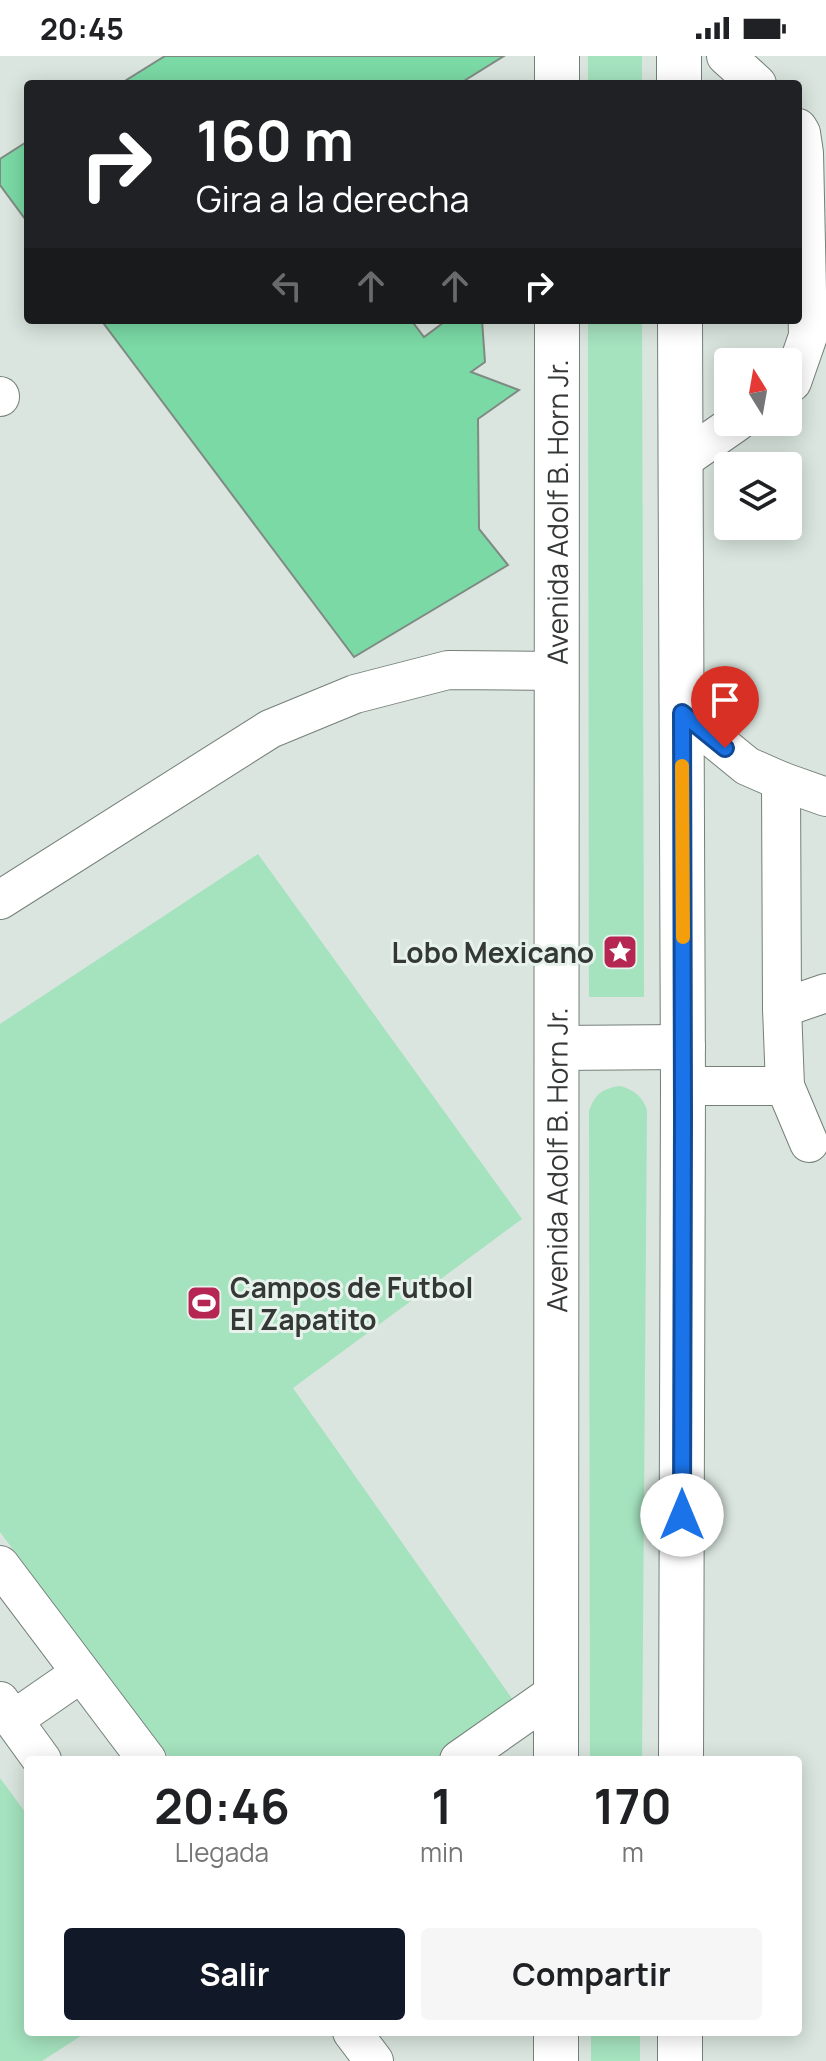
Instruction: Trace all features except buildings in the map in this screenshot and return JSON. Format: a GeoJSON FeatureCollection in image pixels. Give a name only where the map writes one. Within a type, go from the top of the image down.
{"type":"FeatureCollection","features":[{"type":"Feature","properties":{"kind":"main road"},"geometry":{"type":"LineString","coordinates":[[557,56],[557,80]]}},
{"type":"Feature","properties":{"kind":"main road"},"geometry":{"type":"LineString","coordinates":[[679,56],[679,80]]}},
{"type":"Feature","properties":{"kind":"main road","name":"Avenida Adolf B. Horn Jr."},"geometry":{"type":"LineString","coordinates":[[556,1756],[557,324]]}},
{"type":"Feature","properties":{"kind":"main road"},"geometry":{"type":"LineString","coordinates":[[680,324],[683,1067],[681,1756]]}},
{"type":"Feature","properties":{"kind":"main road"},"geometry":{"type":"LineString","coordinates":[[557,1048],[683,1067]]}},
{"type":"Feature","properties":{"kind":"main road"},"geometry":{"type":"LineString","coordinates":[[556,2036],[556,2061]]}},
{"type":"Feature","properties":{"kind":"main road"},"geometry":{"type":"LineString","coordinates":[[680,2036],[680,2061]]}},
{"type":"Feature","properties":{"kind":"street"},"geometry":{"type":"LineString","coordinates":[[726,56],[753,80]]}},
{"type":"Feature","properties":{"kind":"street"},"geometry":{"type":"LineString","coordinates":[[802,379],[808,336],[804,153],[808,137]]}},
{"type":"Feature","properties":{"kind":"street"},"geometry":{"type":"LineString","coordinates":[[681,461],[717,436]]}},
{"type":"Feature","properties":{"kind":"street"},"geometry":{"type":"LineString","coordinates":[[0,900],[270,729],[341,699],[448,670],[557,671]]}},
{"type":"Feature","properties":{"kind":"street"},"geometry":{"type":"LineString","coordinates":[[682,713],[747,766],[826,797]]}},
{"type":"Feature","properties":{"kind":"street"},"geometry":{"type":"LineString","coordinates":[[781,781],[785,1086],[809,1143]]}},
{"type":"Feature","properties":{"kind":"street"},"geometry":{"type":"LineString","coordinates":[[782,1008],[826,993]]}},
{"type":"Feature","properties":{"kind":"street"},"geometry":{"type":"LineString","coordinates":[[683,1067],[785,1086]]}},
{"type":"Feature","properties":{"kind":"street"},"geometry":{"type":"LineString","coordinates":[[0,1565],[144,1756]]}},
{"type":"Feature","properties":{"kind":"street"},"geometry":{"type":"LineString","coordinates":[[39,1756],[7,1710],[81,1673]]}},
{"type":"Feature","properties":{"kind":"street"},"geometry":{"type":"LineString","coordinates":[[465,1756],[556,1692]]}},
{"type":"Feature","properties":{"kind":"street"},"geometry":{"type":"LineString","coordinates":[[355,2036],[374,2061]]}},
{"type":"Feature","properties":{"kind":"green space"},"geometry":{"type":"Polygon","coordinates":[[[588,56],[642,56],[642,80],[588,80],[588,56]]]}},
{"type":"Feature","properties":{"kind":"green space"},"geometry":{"type":"Polygon","coordinates":[[[588,324],[642,324],[644,997],[589,997],[588,324]]]}},
{"type":"Feature","properties":{"kind":"green space","name":"Campos de Futbol El Zapatito"},"geometry":{"type":"Polygon","coordinates":[[[258,854],[522,1219],[293,1388],[518,1707],[449,1756],[168,1756],[0,1532],[0,1024],[258,854]]]}},
{"type":"Feature","properties":{"kind":"green space"},"geometry":{"type":"Polygon","coordinates":[[[620,1086],[629,1089],[643,1101],[647,1110],[642,1756],[590,1756],[589,1111],[600,1093],[620,1086]]]}},
{"type":"Feature","properties":{"kind":"green space"},"geometry":{"type":"Polygon","coordinates":[[[0,1778],[24,1811],[24,2036],[81,2036],[42,2061],[0,2061],[0,1778]]]}},
{"type":"Feature","properties":{"kind":"green space"},"geometry":{"type":"Polygon","coordinates":[[[591,2036],[640,2036],[640,2061],[591,2061],[591,2036]]]}},
{"type":"Feature","properties":{"kind":"slow traffic"},"geometry":{"type":"LineString","coordinates":[[682,766],[683,937]]}},
{"type":"Feature","properties":{"kind":"place","name":"Lobo Mexicano"},"geometry":{"type":"Point","coordinates":[620,952]}},
{"type":"Feature","properties":{"kind":"place","name":"Campos de Futbol El Zapatito"},"geometry":{"type":"Point","coordinates":[204,1303]}},
{"type":"Feature","properties":{"kind":"route"},"geometry":{"type":"LineString","coordinates":[[682,1515],[682,713],[725,748]]}}]}
